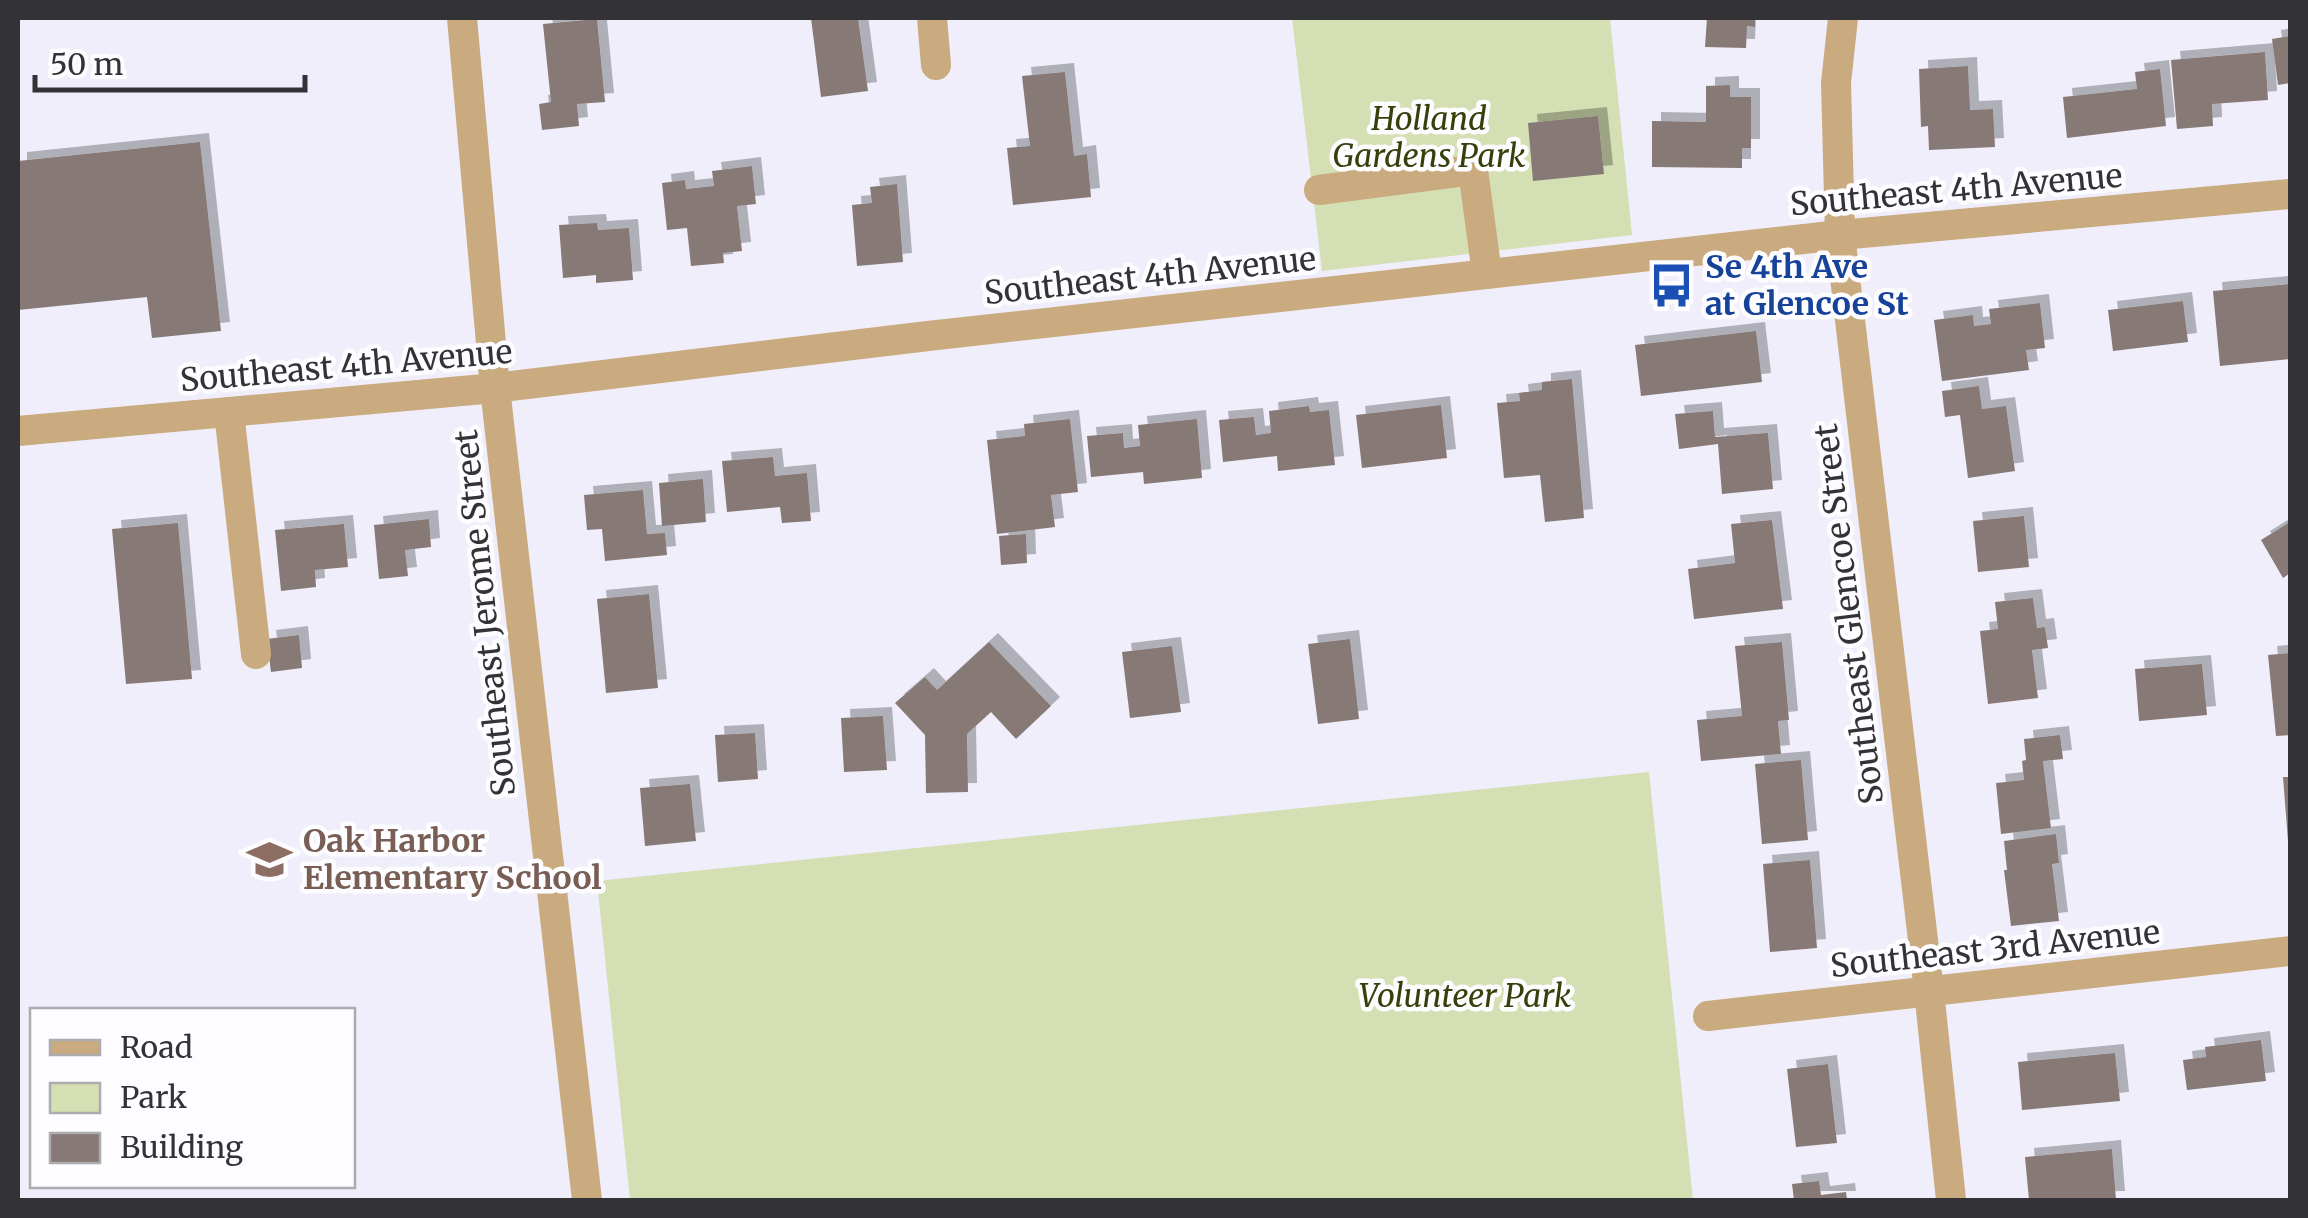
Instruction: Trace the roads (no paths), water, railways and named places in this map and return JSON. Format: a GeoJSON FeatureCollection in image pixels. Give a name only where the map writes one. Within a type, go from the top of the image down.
{"type":"FeatureCollection","features":[{"type":"Feature","properties":{"kind":"street","name":"Southeast Jerome Street"},"geometry":{"type":"LineString","coordinates":[[462,18],[495,388],[587,1200]]}},
{"type":"Feature","properties":{"kind":"street"},"geometry":{"type":"LineString","coordinates":[[932,18],[936,65]]}},
{"type":"Feature","properties":{"kind":"street","name":"Southeast Glencoe Street"},"geometry":{"type":"LineString","coordinates":[[1843,18],[1836,83],[1840,235],[1951,1200]]}},
{"type":"Feature","properties":{"kind":"street"},"geometry":{"type":"LineString","coordinates":[[1319,190],[1473,170],[1486,274]]}},
{"type":"Feature","properties":{"kind":"street","name":"Southeast 4th Avenue"},"geometry":{"type":"LineString","coordinates":[[18,431],[495,388],[1840,235],[2290,194]]}},
{"type":"Feature","properties":{"kind":"street"},"geometry":{"type":"LineString","coordinates":[[229,412],[256,654]]}},
{"type":"Feature","properties":{"kind":"street","name":"Southeast 3rd Avenue"},"geometry":{"type":"LineString","coordinates":[[1708,1016],[2290,951]]}},
{"type":"Feature","properties":{"kind":"place","name":"Se 4th Ave at Glencoe St"},"geometry":{"type":"Point","coordinates":[1672,285]}},
{"type":"Feature","properties":{"kind":"place","name":"Oak Harbor Elementary School"},"geometry":{"type":"Point","coordinates":[270,859]}},
{"type":"Feature","properties":{"kind":"park label","name":"Holland Gardens Park"},"geometry":{"type":"Point","coordinates":[1429,138]}},
{"type":"Feature","properties":{"kind":"park label","name":"Volunteer Park"},"geometry":{"type":"Point","coordinates":[1465,996]}}]}
